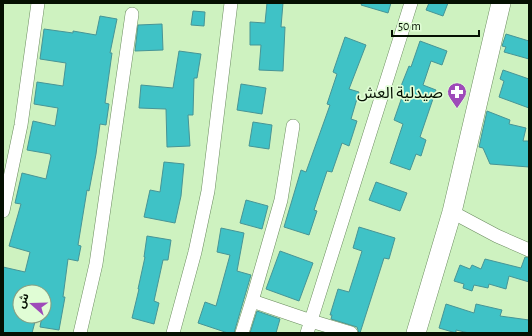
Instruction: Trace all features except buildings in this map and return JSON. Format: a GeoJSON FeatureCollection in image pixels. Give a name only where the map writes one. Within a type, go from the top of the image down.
{"type":"FeatureCollection","features":[{"type":"Feature","properties":{"kind":"main road"},"geometry":{"type":"LineString","coordinates":[[418,333],[452,212],[501,3]]}},
{"type":"Feature","properties":{"kind":"street"},"geometry":{"type":"LineString","coordinates":[[3,211],[22,117],[38,3]]}},
{"type":"Feature","properties":{"kind":"street"},"geometry":{"type":"LineString","coordinates":[[173,333],[195,252],[208,191],[231,3]]}},
{"type":"Feature","properties":{"kind":"street"},"geometry":{"type":"LineString","coordinates":[[309,327],[411,3]]}},
{"type":"Feature","properties":{"kind":"street"},"geometry":{"type":"LineString","coordinates":[[80,333],[96,264],[132,14]]}},
{"type":"Feature","properties":{"kind":"street"},"geometry":{"type":"LineString","coordinates":[[242,333],[281,200],[294,126]]}},
{"type":"Feature","properties":{"kind":"street"},"geometry":{"type":"LineString","coordinates":[[452,212],[496,236],[529,250]]}},
{"type":"Feature","properties":{"kind":"street"},"geometry":{"type":"LineString","coordinates":[[252,301],[309,327],[352,333]]}},
{"type":"Feature","properties":{"kind":"place","name":"صيدلية العش"},"geometry":{"type":"Point","coordinates":[457,109]}}]}
